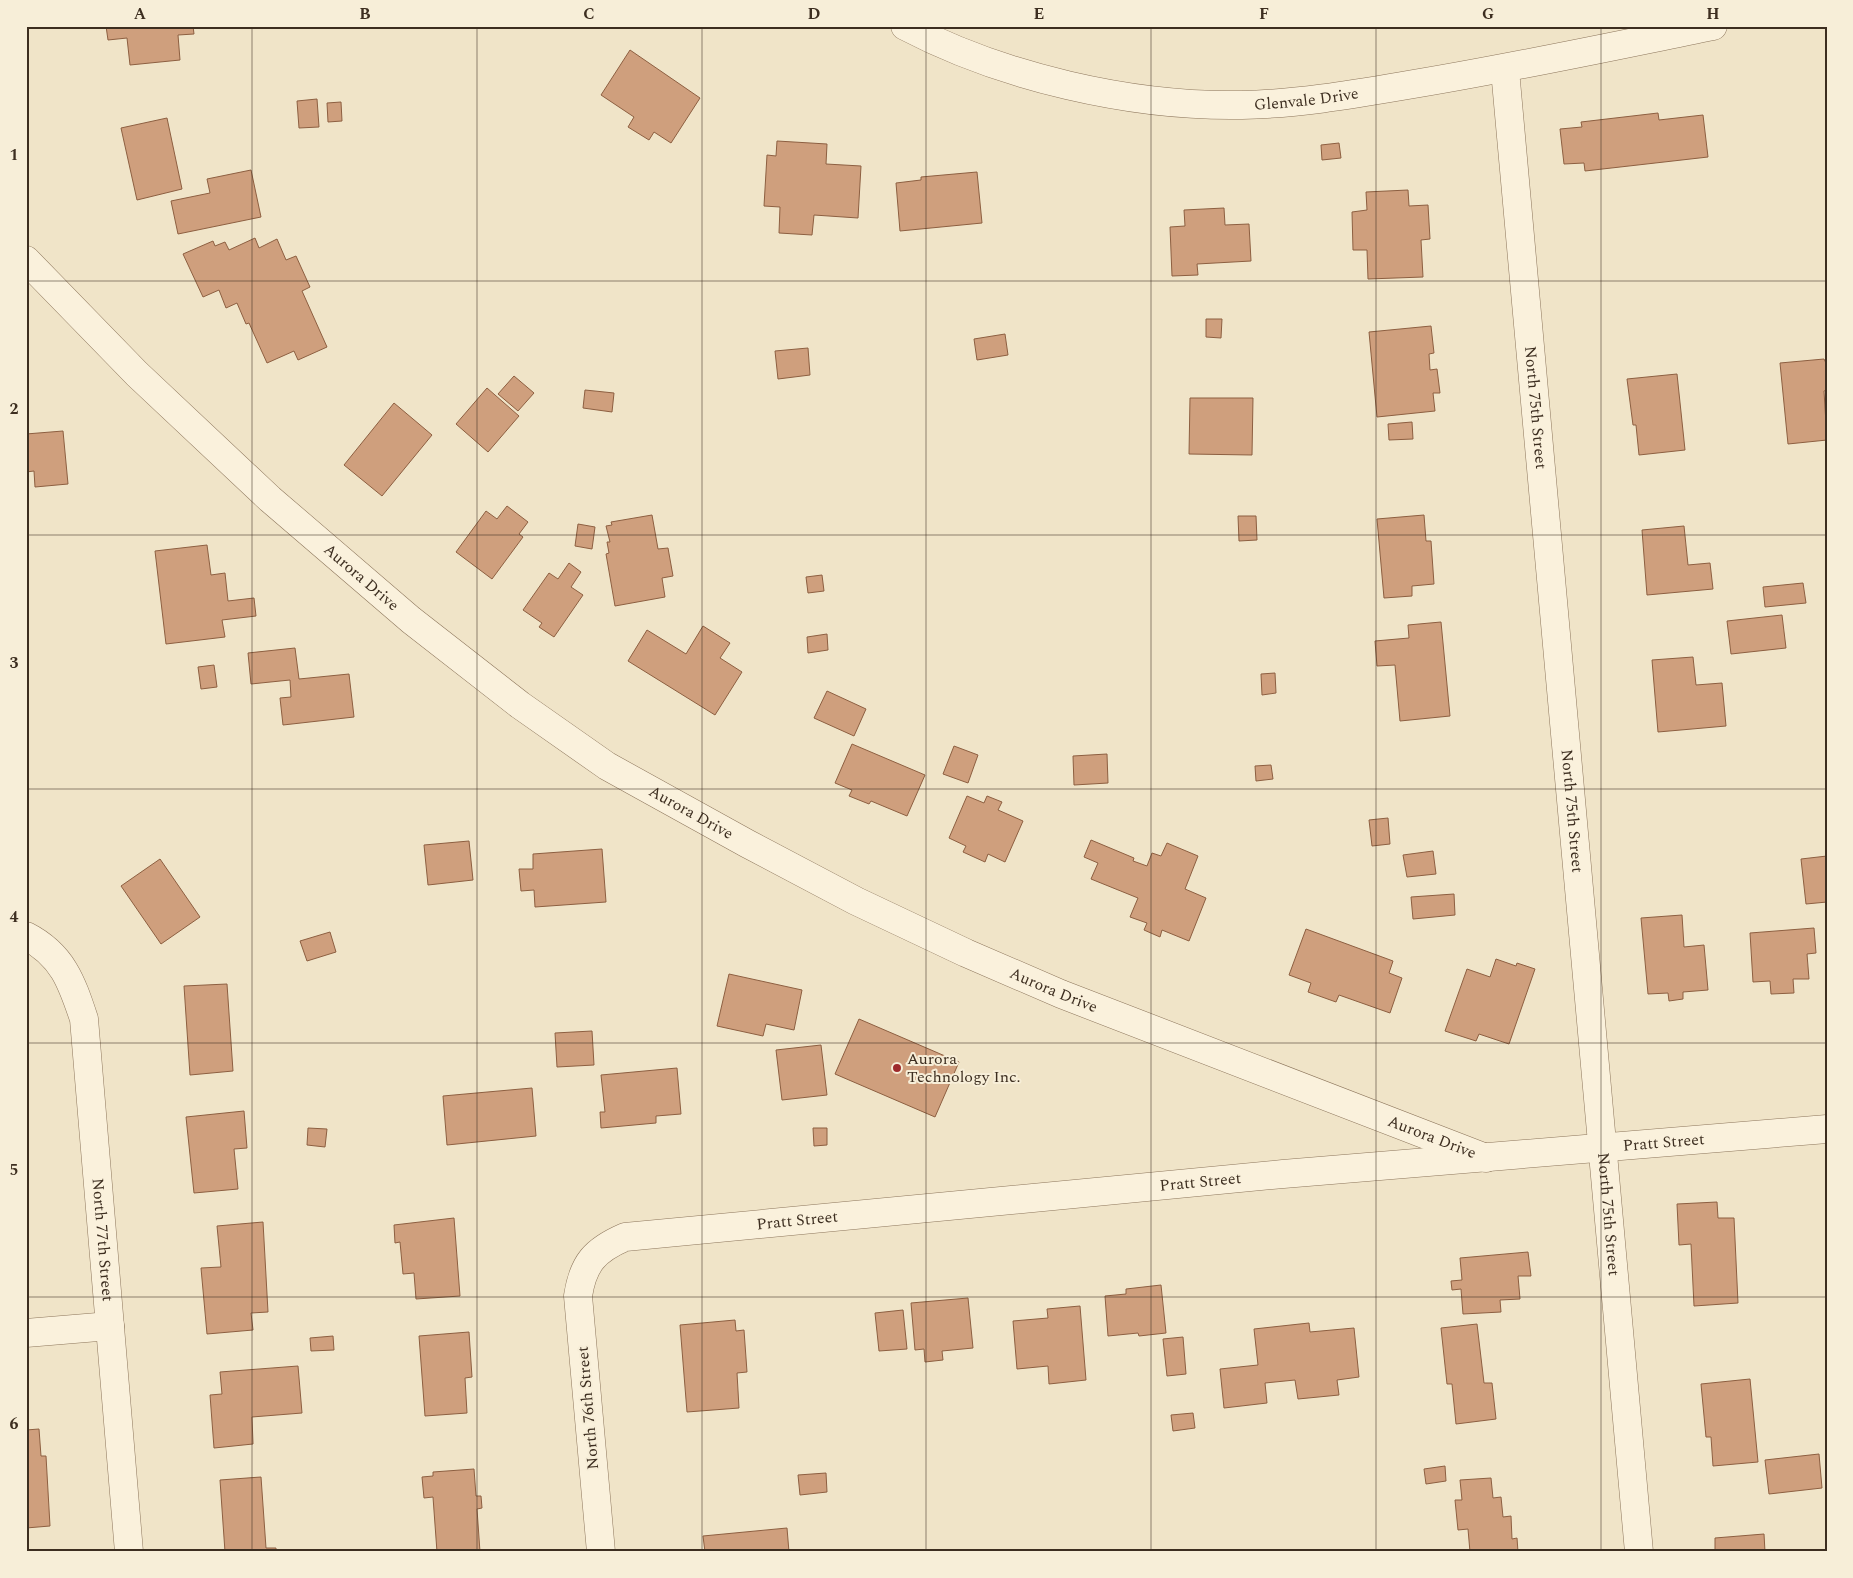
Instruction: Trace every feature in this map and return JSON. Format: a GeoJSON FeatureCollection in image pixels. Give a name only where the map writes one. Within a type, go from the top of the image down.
{"type":"FeatureCollection","features":[{"type":"Feature","properties":{"kind":"street","name":"Glenvale Drive"},"geometry":{"type":"LineString","coordinates":[[904,26],[936,43],[1010,70],[1085,89],[1168,101],[1240,105],[1304,102],[1505,70],[1713,26]]}},
{"type":"Feature","properties":{"kind":"street","name":"North 75th Street"},"geometry":{"type":"LineString","coordinates":[[1505,70],[1639,1552]]}},
{"type":"Feature","properties":{"kind":"street","name":"Aurora Drive"},"geometry":{"type":"LineString","coordinates":[[26,260],[137,374],[270,499],[411,620],[520,705],[607,766],[856,901],[966,954],[1061,994],[1486,1158]]}},
{"type":"Feature","properties":{"kind":"street","name":"North 77th Street"},"geometry":{"type":"LineString","coordinates":[[32,939],[62,966],[73,984],[84,1019],[129,1552]]}},
{"type":"Feature","properties":{"kind":"street","name":"Pratt Street"},"geometry":{"type":"LineString","coordinates":[[586,1266],[605,1246],[625,1237],[1284,1174],[1827,1129]]}},
{"type":"Feature","properties":{"kind":"street","name":"North 76th Street"},"geometry":{"type":"LineString","coordinates":[[586,1266],[580,1280],[578,1296],[601,1552]]}},
{"type":"Feature","properties":{"kind":"street"},"geometry":{"type":"LineString","coordinates":[[26,1333],[110,1326]]}},
{"type":"Feature","properties":{"kind":"building"},"geometry":{"type":"Polygon","coordinates":[[[106,26],[193,26],[194,34],[178,35],[180,60],[130,65],[127,38],[108,40],[106,26]]]}},
{"type":"Feature","properties":{"kind":"building"},"geometry":{"type":"Polygon","coordinates":[[[630,50],[700,98],[671,143],[654,132],[649,140],[628,127],[634,117],[601,95],[630,50]]]}},
{"type":"Feature","properties":{"kind":"building"},"geometry":{"type":"Polygon","coordinates":[[[317,99],[319,127],[299,128],[297,101],[317,99]]]}},
{"type":"Feature","properties":{"kind":"building"},"geometry":{"type":"Polygon","coordinates":[[[341,102],[342,121],[328,122],[327,103],[341,102]]]}},
{"type":"Feature","properties":{"kind":"building"},"geometry":{"type":"Polygon","coordinates":[[[1658,113],[1659,120],[1703,115],[1708,157],[1585,171],[1584,163],[1564,164],[1560,129],[1582,127],[1581,122],[1658,113]]]}},
{"type":"Feature","properties":{"kind":"building"},"geometry":{"type":"Polygon","coordinates":[[[167,118],[182,189],[137,200],[121,128],[167,118]]]}},
{"type":"Feature","properties":{"kind":"building"},"geometry":{"type":"Polygon","coordinates":[[[777,141],[827,144],[826,164],[861,166],[858,218],[814,215],[812,235],[779,233],[780,207],[764,206],[767,155],[776,156],[777,141]]]}},
{"type":"Feature","properties":{"kind":"building"},"geometry":{"type":"Polygon","coordinates":[[[1339,143],[1341,158],[1322,160],[1321,145],[1339,143]]]}},
{"type":"Feature","properties":{"kind":"building"},"geometry":{"type":"Polygon","coordinates":[[[251,170],[261,217],[178,234],[171,201],[210,193],[207,179],[251,170]]]}},
{"type":"Feature","properties":{"kind":"building"},"geometry":{"type":"Polygon","coordinates":[[[977,172],[982,223],[900,231],[896,183],[921,180],[921,177],[977,172]]]}},
{"type":"Feature","properties":{"kind":"building"},"geometry":{"type":"Polygon","coordinates":[[[1408,190],[1409,206],[1428,205],[1430,239],[1421,240],[1423,277],[1368,279],[1367,250],[1353,250],[1352,212],[1367,210],[1366,192],[1408,190]]]}},
{"type":"Feature","properties":{"kind":"building"},"geometry":{"type":"Polygon","coordinates":[[[1224,208],[1225,225],[1249,224],[1251,261],[1197,264],[1198,275],[1172,276],[1170,227],[1185,226],[1184,210],[1224,208]]]}},
{"type":"Feature","properties":{"kind":"building"},"geometry":{"type":"Polygon","coordinates":[[[255,238],[259,248],[277,239],[286,260],[296,256],[310,287],[302,291],[327,347],[298,360],[294,351],[267,363],[249,323],[246,324],[237,303],[226,308],[219,290],[203,297],[183,254],[213,241],[215,246],[225,242],[229,250],[255,238]]]}},
{"type":"Feature","properties":{"kind":"building"},"geometry":{"type":"Polygon","coordinates":[[[1206,319],[1222,319],[1221,338],[1206,337],[1206,319]]]}},
{"type":"Feature","properties":{"kind":"building"},"geometry":{"type":"Polygon","coordinates":[[[1431,326],[1434,353],[1429,354],[1430,370],[1437,369],[1440,393],[1433,393],[1435,411],[1377,417],[1369,332],[1431,326]]]}},
{"type":"Feature","properties":{"kind":"building"},"geometry":{"type":"Polygon","coordinates":[[[1005,334],[1008,355],[977,360],[974,339],[1005,334]]]}},
{"type":"Feature","properties":{"kind":"building"},"geometry":{"type":"Polygon","coordinates":[[[808,348],[810,375],[778,379],[775,351],[808,348]]]}},
{"type":"Feature","properties":{"kind":"building"},"geometry":{"type":"Polygon","coordinates":[[[1824,359],[1827,365],[1827,390],[1824,391],[1827,440],[1788,444],[1780,363],[1824,359]]]}},
{"type":"Feature","properties":{"kind":"building"},"geometry":{"type":"Polygon","coordinates":[[[1677,374],[1685,450],[1639,455],[1636,425],[1633,425],[1627,379],[1677,374]]]}},
{"type":"Feature","properties":{"kind":"building"},"geometry":{"type":"Polygon","coordinates":[[[514,376],[534,393],[518,411],[498,394],[514,376]]]}},
{"type":"Feature","properties":{"kind":"building"},"geometry":{"type":"Polygon","coordinates":[[[487,388],[519,416],[488,452],[456,424],[487,388]]]}},
{"type":"Feature","properties":{"kind":"building"},"geometry":{"type":"Polygon","coordinates":[[[585,390],[614,393],[612,412],[583,408],[585,390]]]}},
{"type":"Feature","properties":{"kind":"building"},"geometry":{"type":"Polygon","coordinates":[[[1190,398],[1253,398],[1252,455],[1189,454],[1190,398]]]}},
{"type":"Feature","properties":{"kind":"building"},"geometry":{"type":"Polygon","coordinates":[[[394,403],[432,435],[382,496],[344,465],[394,403]]]}},
{"type":"Feature","properties":{"kind":"building"},"geometry":{"type":"Polygon","coordinates":[[[1412,422],[1413,439],[1389,440],[1388,424],[1412,422]]]}},
{"type":"Feature","properties":{"kind":"building"},"geometry":{"type":"Polygon","coordinates":[[[63,431],[68,484],[35,487],[34,471],[26,472],[26,434],[63,431]]]}},
{"type":"Feature","properties":{"kind":"building"},"geometry":{"type":"Polygon","coordinates":[[[507,506],[528,522],[519,534],[523,537],[492,579],[456,552],[486,511],[497,519],[507,506]]]}},
{"type":"Feature","properties":{"kind":"building"},"geometry":{"type":"Polygon","coordinates":[[[652,515],[658,549],[668,548],[673,576],[662,578],[665,597],[615,606],[606,554],[609,553],[607,542],[610,542],[606,526],[612,525],[611,522],[652,515]]]}},
{"type":"Feature","properties":{"kind":"building"},"geometry":{"type":"Polygon","coordinates":[[[1424,515],[1426,541],[1431,541],[1434,584],[1412,586],[1412,596],[1384,598],[1377,519],[1424,515]]]}},
{"type":"Feature","properties":{"kind":"building"},"geometry":{"type":"Polygon","coordinates":[[[1238,516],[1256,516],[1257,540],[1239,541],[1238,516]]]}},
{"type":"Feature","properties":{"kind":"building"},"geometry":{"type":"Polygon","coordinates":[[[578,524],[595,527],[592,549],[575,546],[578,524]]]}},
{"type":"Feature","properties":{"kind":"building"},"geometry":{"type":"Polygon","coordinates":[[[1684,526],[1688,565],[1710,563],[1713,589],[1647,595],[1642,530],[1684,526]]]}},
{"type":"Feature","properties":{"kind":"building"},"geometry":{"type":"Polygon","coordinates":[[[207,545],[211,575],[225,573],[228,601],[254,598],[256,616],[222,620],[225,637],[166,644],[155,551],[207,545]]]}},
{"type":"Feature","properties":{"kind":"building"},"geometry":{"type":"Polygon","coordinates":[[[569,563],[581,572],[571,587],[583,595],[554,637],[539,627],[542,623],[523,610],[549,573],[558,579],[569,563]]]}},
{"type":"Feature","properties":{"kind":"building"},"geometry":{"type":"Polygon","coordinates":[[[822,575],[824,591],[808,593],[806,577],[822,575]]]}},
{"type":"Feature","properties":{"kind":"building"},"geometry":{"type":"Polygon","coordinates":[[[1803,583],[1806,603],[1765,607],[1763,587],[1803,583]]]}},
{"type":"Feature","properties":{"kind":"building"},"geometry":{"type":"Polygon","coordinates":[[[1782,615],[1786,648],[1731,654],[1727,621],[1782,615]]]}},
{"type":"Feature","properties":{"kind":"building"},"geometry":{"type":"Polygon","coordinates":[[[1441,622],[1450,716],[1400,721],[1395,665],[1377,666],[1375,641],[1409,638],[1408,625],[1441,622]]]}},
{"type":"Feature","properties":{"kind":"building"},"geometry":{"type":"Polygon","coordinates":[[[703,626],[730,643],[720,658],[742,672],[715,715],[628,661],[647,630],[686,654],[703,626]]]}},
{"type":"Feature","properties":{"kind":"building"},"geometry":{"type":"Polygon","coordinates":[[[827,634],[828,650],[808,653],[807,637],[827,634]]]}},
{"type":"Feature","properties":{"kind":"building"},"geometry":{"type":"Polygon","coordinates":[[[295,648],[299,679],[349,674],[354,717],[283,725],[280,698],[291,697],[290,680],[251,684],[248,653],[295,648]]]}},
{"type":"Feature","properties":{"kind":"building"},"geometry":{"type":"Polygon","coordinates":[[[1693,657],[1696,685],[1722,683],[1726,726],[1658,732],[1652,660],[1693,657]]]}},
{"type":"Feature","properties":{"kind":"building"},"geometry":{"type":"Polygon","coordinates":[[[214,665],[217,687],[201,689],[198,667],[214,665]]]}},
{"type":"Feature","properties":{"kind":"building"},"geometry":{"type":"Polygon","coordinates":[[[1275,673],[1276,693],[1262,695],[1261,674],[1275,673]]]}},
{"type":"Feature","properties":{"kind":"building"},"geometry":{"type":"Polygon","coordinates":[[[827,691],[866,709],[854,736],[814,718],[827,691]]]}},
{"type":"Feature","properties":{"kind":"building"},"geometry":{"type":"Polygon","coordinates":[[[852,744],[925,775],[907,816],[871,801],[869,804],[849,796],[852,790],[835,783],[852,744]]]}},
{"type":"Feature","properties":{"kind":"building"},"geometry":{"type":"Polygon","coordinates":[[[954,746],[978,755],[968,783],[943,774],[954,746]]]}},
{"type":"Feature","properties":{"kind":"building"},"geometry":{"type":"Polygon","coordinates":[[[1107,754],[1108,783],[1074,785],[1073,756],[1107,754]]]}},
{"type":"Feature","properties":{"kind":"building"},"geometry":{"type":"Polygon","coordinates":[[[1271,765],[1273,779],[1256,781],[1255,766],[1271,765]]]}},
{"type":"Feature","properties":{"kind":"building"},"geometry":{"type":"Polygon","coordinates":[[[967,796],[984,803],[987,796],[1002,802],[998,810],[1023,821],[1005,862],[988,854],[985,862],[963,852],[966,846],[949,838],[967,796]]]}},
{"type":"Feature","properties":{"kind":"building"},"geometry":{"type":"Polygon","coordinates":[[[1388,818],[1390,844],[1372,846],[1369,820],[1388,818]]]}},
{"type":"Feature","properties":{"kind":"building"},"geometry":{"type":"Polygon","coordinates":[[[1091,840],[1134,858],[1133,861],[1147,866],[1152,853],[1161,856],[1167,843],[1198,856],[1185,889],[1206,898],[1189,941],[1162,930],[1160,937],[1144,930],[1147,923],[1130,917],[1138,898],[1091,879],[1098,863],[1084,857],[1091,840]]]}},
{"type":"Feature","properties":{"kind":"building"},"geometry":{"type":"Polygon","coordinates":[[[469,841],[473,880],[428,885],[424,845],[469,841]]]}},
{"type":"Feature","properties":{"kind":"building"},"geometry":{"type":"Polygon","coordinates":[[[602,849],[606,902],[535,907],[534,890],[521,891],[519,869],[533,869],[533,854],[602,849]]]}},
{"type":"Feature","properties":{"kind":"building"},"geometry":{"type":"Polygon","coordinates":[[[1433,851],[1436,874],[1407,877],[1403,855],[1433,851]]]}},
{"type":"Feature","properties":{"kind":"building"},"geometry":{"type":"Polygon","coordinates":[[[1827,856],[1827,902],[1806,904],[1801,859],[1827,856]]]}},
{"type":"Feature","properties":{"kind":"building"},"geometry":{"type":"Polygon","coordinates":[[[160,859],[200,917],[161,944],[121,886],[160,859]]]}},
{"type":"Feature","properties":{"kind":"building"},"geometry":{"type":"Polygon","coordinates":[[[1454,894],[1455,915],[1413,919],[1411,897],[1454,894]]]}},
{"type":"Feature","properties":{"kind":"building"},"geometry":{"type":"Polygon","coordinates":[[[1682,915],[1684,947],[1704,945],[1708,990],[1683,992],[1683,999],[1669,1001],[1668,993],[1648,994],[1641,918],[1682,915]]]}},
{"type":"Feature","properties":{"kind":"building"},"geometry":{"type":"Polygon","coordinates":[[[1814,928],[1816,953],[1807,954],[1809,979],[1793,979],[1794,993],[1771,994],[1770,981],[1753,982],[1750,933],[1814,928]]]}},
{"type":"Feature","properties":{"kind":"building"},"geometry":{"type":"Polygon","coordinates":[[[1306,929],[1393,961],[1389,973],[1402,978],[1390,1013],[1339,995],[1336,1002],[1308,992],[1311,983],[1289,975],[1306,929]]]}},
{"type":"Feature","properties":{"kind":"building"},"geometry":{"type":"Polygon","coordinates":[[[330,932],[336,952],[307,961],[300,941],[330,932]]]}},
{"type":"Feature","properties":{"kind":"building"},"geometry":{"type":"Polygon","coordinates":[[[1496,959],[1516,966],[1517,963],[1535,969],[1509,1044],[1479,1034],[1476,1041],[1445,1031],[1467,969],[1490,977],[1496,959]]]}},
{"type":"Feature","properties":{"kind":"building"},"geometry":{"type":"Polygon","coordinates":[[[729,974],[802,990],[794,1030],[766,1024],[763,1036],[717,1026],[729,974]]]}},
{"type":"Feature","properties":{"kind":"building"},"geometry":{"type":"Polygon","coordinates":[[[227,984],[233,1071],[190,1075],[184,986],[227,984]]]}},
{"type":"Feature","properties":{"kind":"building","name":"Aurora Technology Inc."},"geometry":{"type":"Polygon","coordinates":[[[859,1019],[959,1062],[935,1117],[835,1074],[859,1019]]]}},
{"type":"Feature","properties":{"kind":"building"},"geometry":{"type":"Polygon","coordinates":[[[592,1031],[594,1065],[557,1067],[555,1033],[592,1031]]]}},
{"type":"Feature","properties":{"kind":"building"},"geometry":{"type":"Polygon","coordinates":[[[821,1045],[827,1095],[782,1100],[776,1050],[821,1045]]]}},
{"type":"Feature","properties":{"kind":"building"},"geometry":{"type":"Polygon","coordinates":[[[677,1068],[681,1114],[656,1116],[656,1123],[601,1128],[600,1112],[605,1112],[601,1075],[677,1068]]]}},
{"type":"Feature","properties":{"kind":"building"},"geometry":{"type":"Polygon","coordinates":[[[532,1088],[536,1136],[447,1145],[443,1096],[532,1088]]]}},
{"type":"Feature","properties":{"kind":"building"},"geometry":{"type":"Polygon","coordinates":[[[244,1111],[247,1148],[234,1149],[238,1189],[194,1193],[186,1117],[244,1111]]]}},
{"type":"Feature","properties":{"kind":"building"},"geometry":{"type":"Polygon","coordinates":[[[308,1128],[327,1129],[325,1147],[307,1145],[308,1128]]]}},
{"type":"Feature","properties":{"kind":"building"},"geometry":{"type":"Polygon","coordinates":[[[813,1128],[827,1128],[827,1145],[814,1146],[813,1128]]]}},
{"type":"Feature","properties":{"kind":"building"},"geometry":{"type":"Polygon","coordinates":[[[1717,1202],[1718,1218],[1734,1218],[1738,1303],[1694,1306],[1691,1244],[1679,1245],[1677,1204],[1717,1202]]]}},
{"type":"Feature","properties":{"kind":"building"},"geometry":{"type":"Polygon","coordinates":[[[454,1218],[460,1296],[416,1299],[414,1273],[403,1274],[400,1242],[395,1243],[394,1225],[454,1218]]]}},
{"type":"Feature","properties":{"kind":"building"},"geometry":{"type":"Polygon","coordinates":[[[263,1222],[268,1312],[251,1313],[253,1330],[207,1334],[201,1268],[221,1267],[217,1226],[263,1222]]]}},
{"type":"Feature","properties":{"kind":"building"},"geometry":{"type":"Polygon","coordinates":[[[1528,1252],[1531,1276],[1518,1276],[1520,1299],[1500,1300],[1501,1312],[1463,1314],[1461,1289],[1452,1290],[1451,1281],[1462,1280],[1460,1258],[1528,1252]]]}},
{"type":"Feature","properties":{"kind":"building"},"geometry":{"type":"Polygon","coordinates":[[[1161,1285],[1166,1333],[1139,1336],[1138,1333],[1108,1336],[1105,1296],[1126,1294],[1126,1289],[1161,1285]]]}},
{"type":"Feature","properties":{"kind":"building"},"geometry":{"type":"Polygon","coordinates":[[[968,1298],[973,1348],[942,1351],[943,1360],[925,1362],[924,1349],[915,1350],[911,1303],[968,1298]]]}},
{"type":"Feature","properties":{"kind":"building"},"geometry":{"type":"Polygon","coordinates":[[[1080,1306],[1086,1380],[1049,1384],[1048,1366],[1017,1369],[1013,1321],[1048,1318],[1047,1309],[1080,1306]]]}},
{"type":"Feature","properties":{"kind":"building"},"geometry":{"type":"Polygon","coordinates":[[[903,1310],[907,1349],[879,1351],[875,1313],[903,1310]]]}},
{"type":"Feature","properties":{"kind":"building"},"geometry":{"type":"Polygon","coordinates":[[[735,1320],[736,1331],[744,1330],[747,1372],[737,1373],[739,1408],[687,1412],[680,1325],[735,1320]]]}},
{"type":"Feature","properties":{"kind":"building"},"geometry":{"type":"Polygon","coordinates":[[[1309,1323],[1310,1332],[1354,1328],[1359,1377],[1337,1380],[1339,1395],[1298,1399],[1295,1380],[1265,1383],[1267,1403],[1224,1408],[1220,1369],[1258,1365],[1254,1329],[1309,1323]]]}},
{"type":"Feature","properties":{"kind":"building"},"geometry":{"type":"Polygon","coordinates":[[[1477,1324],[1484,1383],[1492,1383],[1496,1419],[1456,1424],[1452,1384],[1447,1384],[1441,1328],[1477,1324]]]}},
{"type":"Feature","properties":{"kind":"building"},"geometry":{"type":"Polygon","coordinates":[[[469,1332],[472,1377],[465,1378],[467,1413],[425,1416],[419,1336],[469,1332]]]}},
{"type":"Feature","properties":{"kind":"building"},"geometry":{"type":"Polygon","coordinates":[[[333,1336],[334,1350],[311,1351],[310,1338],[333,1336]]]}},
{"type":"Feature","properties":{"kind":"building"},"geometry":{"type":"Polygon","coordinates":[[[1183,1337],[1186,1374],[1167,1376],[1163,1339],[1183,1337]]]}},
{"type":"Feature","properties":{"kind":"building"},"geometry":{"type":"Polygon","coordinates":[[[298,1366],[302,1413],[252,1417],[253,1444],[214,1448],[210,1395],[222,1394],[220,1372],[298,1366]]]}},
{"type":"Feature","properties":{"kind":"building"},"geometry":{"type":"Polygon","coordinates":[[[1750,1379],[1758,1462],[1713,1466],[1711,1437],[1706,1437],[1701,1384],[1750,1379]]]}},
{"type":"Feature","properties":{"kind":"building"},"geometry":{"type":"Polygon","coordinates":[[[1193,1413],[1195,1428],[1173,1431],[1171,1415],[1193,1413]]]}},
{"type":"Feature","properties":{"kind":"building"},"geometry":{"type":"Polygon","coordinates":[[[39,1429],[41,1456],[46,1456],[50,1526],[26,1528],[26,1430],[39,1429]]]}},
{"type":"Feature","properties":{"kind":"building"},"geometry":{"type":"Polygon","coordinates":[[[1819,1454],[1822,1488],[1769,1494],[1765,1460],[1819,1454]]]}},
{"type":"Feature","properties":{"kind":"building"},"geometry":{"type":"Polygon","coordinates":[[[1445,1466],[1446,1481],[1426,1484],[1424,1469],[1445,1466]]]}},
{"type":"Feature","properties":{"kind":"building"},"geometry":{"type":"Polygon","coordinates":[[[474,1469],[476,1496],[481,1496],[482,1508],[477,1509],[480,1552],[437,1552],[433,1497],[424,1498],[422,1477],[433,1476],[433,1472],[474,1469]]]}},
{"type":"Feature","properties":{"kind":"building"},"geometry":{"type":"Polygon","coordinates":[[[826,1473],[827,1492],[800,1495],[798,1475],[826,1473]]]}},
{"type":"Feature","properties":{"kind":"building"},"geometry":{"type":"Polygon","coordinates":[[[261,1477],[266,1548],[276,1548],[276,1552],[225,1552],[220,1480],[261,1477]]]}},
{"type":"Feature","properties":{"kind":"building"},"geometry":{"type":"Polygon","coordinates":[[[1491,1478],[1493,1498],[1501,1497],[1503,1517],[1511,1516],[1512,1539],[1517,1538],[1518,1552],[1470,1552],[1468,1529],[1458,1530],[1455,1500],[1462,1500],[1460,1480],[1491,1478]]]}},
{"type":"Feature","properties":{"kind":"building"},"geometry":{"type":"Polygon","coordinates":[[[787,1528],[789,1552],[705,1552],[703,1536],[787,1528]]]}},
{"type":"Feature","properties":{"kind":"building"},"geometry":{"type":"Polygon","coordinates":[[[1764,1534],[1765,1552],[1715,1552],[1715,1538],[1764,1534]]]}},
{"type":"Feature","properties":{"kind":"place","name":"Aurora Technology Inc."},"geometry":{"type":"Point","coordinates":[897,1068]}}]}
